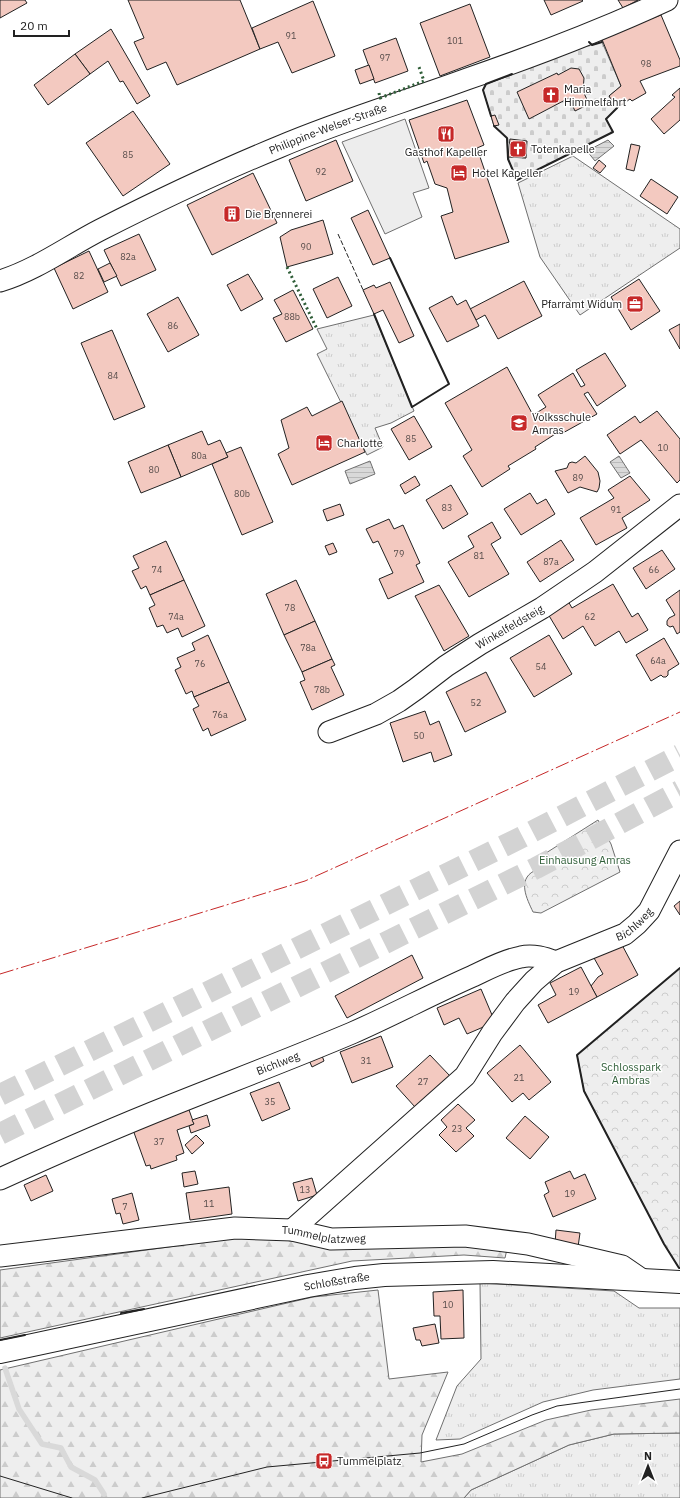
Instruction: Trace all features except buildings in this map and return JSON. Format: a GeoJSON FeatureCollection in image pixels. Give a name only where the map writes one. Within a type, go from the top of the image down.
{"type":"FeatureCollection","features":[{"type":"Feature","properties":{"kind":"main road","name":"Schloßstraße"},"geometry":{"type":"LineString","coordinates":[[0,1352],[308,1286],[384,1275],[493,1272],[680,1282]]}},
{"type":"Feature","properties":{"kind":"street","name":"Philippine-Welser-Straße"},"geometry":{"type":"LineString","coordinates":[[0,281],[36,266],[103,228],[200,181],[280,146],[354,118],[470,79],[595,31],[667,0]]}},
{"type":"Feature","properties":{"kind":"street","name":"Winkelfeldsteig"},"geometry":{"type":"LineString","coordinates":[[329,732],[376,714],[399,701],[446,666],[480,644],[542,608],[595,572],[680,505]]}},
{"type":"Feature","properties":{"kind":"street","name":"Bichlweg"},"geometry":{"type":"LineString","coordinates":[[292,1230],[465,1076],[492,1033],[515,1002],[556,962],[625,934],[637,924],[648,911],[680,851]]}},
{"type":"Feature","properties":{"kind":"street","name":"Bichlweg"},"geometry":{"type":"LineString","coordinates":[[0,1179],[49,1156],[172,1105],[264,1070],[354,1032],[434,993],[501,963],[530,956],[542,957],[556,962]]}},
{"type":"Feature","properties":{"kind":"street","name":"Tummelplatzweg"},"geometry":{"type":"LineString","coordinates":[[0,1256],[235,1228],[292,1230],[331,1240],[465,1236],[528,1244],[622,1266],[641,1279]]}},
{"type":"Feature","properties":{"kind":"green space"},"geometry":{"type":"Polygon","coordinates":[[[589,41],[592,45],[602,42],[621,86],[609,96],[617,108],[606,119],[613,132],[517,180],[508,159],[507,138],[494,126],[483,90],[486,84],[589,41]]]}},
{"type":"Feature","properties":{"kind":"green space"},"geometry":{"type":"Polygon","coordinates":[[[573,156],[680,229],[680,248],[580,315],[540,257],[518,183],[573,156]]]}},
{"type":"Feature","properties":{"kind":"green space"},"geometry":{"type":"Polygon","coordinates":[[[374,315],[414,411],[391,423],[375,428],[383,447],[367,455],[317,354],[327,349],[317,329],[374,315]]]}},
{"type":"Feature","properties":{"kind":"green space","name":"Einhausung Amras"},"geometry":{"type":"Polygon","coordinates":[[[598,820],[611,844],[620,872],[541,913],[533,912],[526,896],[526,879],[534,871],[543,868],[546,853],[598,820]]]}},
{"type":"Feature","properties":{"kind":"green space","name":"Schlosspark Ambras"},"geometry":{"type":"Polygon","coordinates":[[[680,968],[679,1268],[664,1244],[584,1091],[577,1055],[680,968]]]}},
{"type":"Feature","properties":{"kind":"green space"},"geometry":{"type":"Polygon","coordinates":[[[249,1236],[460,1242],[507,1249],[505,1258],[464,1255],[352,1261],[0,1338],[0,1270],[249,1236]]]}},
{"type":"Feature","properties":{"kind":"green space"},"geometry":{"type":"Polygon","coordinates":[[[480,1283],[614,1291],[639,1308],[680,1308],[680,1379],[593,1390],[543,1402],[460,1439],[436,1440],[457,1386],[481,1359],[480,1283]]]}},
{"type":"Feature","properties":{"kind":"green space"},"geometry":{"type":"Polygon","coordinates":[[[378,1290],[389,1379],[448,1372],[422,1435],[421,1462],[462,1454],[546,1420],[591,1410],[680,1399],[680,1433],[614,1434],[569,1445],[471,1490],[464,1498],[0,1498],[0,1370],[313,1297],[378,1290]]]}},
{"type":"Feature","properties":{"kind":"green space"},"geometry":{"type":"Polygon","coordinates":[[[680,1433],[680,1498],[464,1498],[471,1490],[569,1445],[614,1434],[680,1433]]]}},
{"type":"Feature","properties":{"kind":"shaded area"},"geometry":{"type":"Polygon","coordinates":[[[405,119],[429,188],[413,193],[422,217],[385,234],[342,142],[405,119]]]}},
{"type":"Feature","properties":{"kind":"shaded area"},"geometry":{"type":"Polygon","coordinates":[[[608,140],[614,146],[595,161],[587,151],[608,140]]]}},
{"type":"Feature","properties":{"kind":"shaded area"},"geometry":{"type":"Polygon","coordinates":[[[619,456],[630,473],[621,478],[610,462],[619,456]]]}},
{"type":"Feature","properties":{"kind":"shaded area"},"geometry":{"type":"Polygon","coordinates":[[[370,461],[375,474],[350,484],[345,471],[370,461]]]}},
{"type":"Feature","properties":{"kind":"waterway"},"geometry":{"type":"LineString","coordinates":[[5,1368],[19,1409],[42,1444],[61,1448],[71,1467],[95,1480],[104,1494]]}},
{"type":"Feature","properties":{"kind":"tunnel"},"geometry":{"type":"LineString","coordinates":[[0,1095],[522,837],[680,755]]}},
{"type":"Feature","properties":{"kind":"tunnel"},"geometry":{"type":"LineString","coordinates":[[0,1134],[536,868],[680,791]]}},
{"type":"Feature","properties":{"kind":"tram line"},"geometry":{"type":"LineString","coordinates":[[142,1498],[267,1467],[420,1453],[464,1444],[557,1406],[680,1389]]}},
{"type":"Feature","properties":{"kind":"tram line"},"geometry":{"type":"LineString","coordinates":[[0,1476],[72,1498]]}},
{"type":"Feature","properties":{"kind":"hedge"},"geometry":{"type":"LineString","coordinates":[[379,93],[380,98],[424,81],[419,67]]}},
{"type":"Feature","properties":{"kind":"hedge"},"geometry":{"type":"LineString","coordinates":[[287,267],[317,329]]}},
{"type":"Feature","properties":{"kind":"fence"},"geometry":{"type":"LineString","coordinates":[[338,234],[364,292]]}},
{"type":"Feature","properties":{"kind":"wall"},"geometry":{"type":"LineString","coordinates":[[589,42],[592,45],[602,42]]}},
{"type":"Feature","properties":{"kind":"wall"},"geometry":{"type":"LineString","coordinates":[[491,116],[483,90],[486,84],[512,74]]}},
{"type":"Feature","properties":{"kind":"wall"},"geometry":{"type":"LineString","coordinates":[[494,126],[507,138],[508,159],[517,180],[613,132],[606,119],[617,108]]}},
{"type":"Feature","properties":{"kind":"wall"},"geometry":{"type":"LineString","coordinates":[[374,314],[412,407],[449,384],[390,258]]}},
{"type":"Feature","properties":{"kind":"wall"},"geometry":{"type":"LineString","coordinates":[[680,968],[577,1055],[584,1091],[664,1244],[680,1268]]}},
{"type":"Feature","properties":{"kind":"wall"},"geometry":{"type":"LineString","coordinates":[[121,1313],[144,1309]]}},
{"type":"Feature","properties":{"kind":"wall"},"geometry":{"type":"LineString","coordinates":[[0,1340],[25,1335]]}},
{"type":"Feature","properties":{"kind":"power"},"geometry":{"type":"LineString","coordinates":[[0,974],[305,881],[680,712]]}},
{"type":"Feature","properties":{"kind":"place","name":"Maria Himmelfahrt"},"geometry":{"type":"Point","coordinates":[551,95]}},
{"type":"Feature","properties":{"kind":"place","name":"Gasthof Kapeller"},"geometry":{"type":"Point","coordinates":[446,134]}},
{"type":"Feature","properties":{"kind":"place","name":"Totenkapelle"},"geometry":{"type":"Point","coordinates":[518,149]}},
{"type":"Feature","properties":{"kind":"place","name":"Hotel Kapeller"},"geometry":{"type":"Point","coordinates":[459,173]}},
{"type":"Feature","properties":{"kind":"place","name":"Die Brennerei"},"geometry":{"type":"Point","coordinates":[232,214]}},
{"type":"Feature","properties":{"kind":"place","name":"Pfarramt Widum"},"geometry":{"type":"Point","coordinates":[635,304]}},
{"type":"Feature","properties":{"kind":"place","name":"Volksschule Amras"},"geometry":{"type":"Point","coordinates":[519,423]}},
{"type":"Feature","properties":{"kind":"place","name":"Charlotte"},"geometry":{"type":"Point","coordinates":[324,443]}},
{"type":"Feature","properties":{"kind":"place","name":"Tummelplatz"},"geometry":{"type":"Point","coordinates":[324,1461]}}]}
